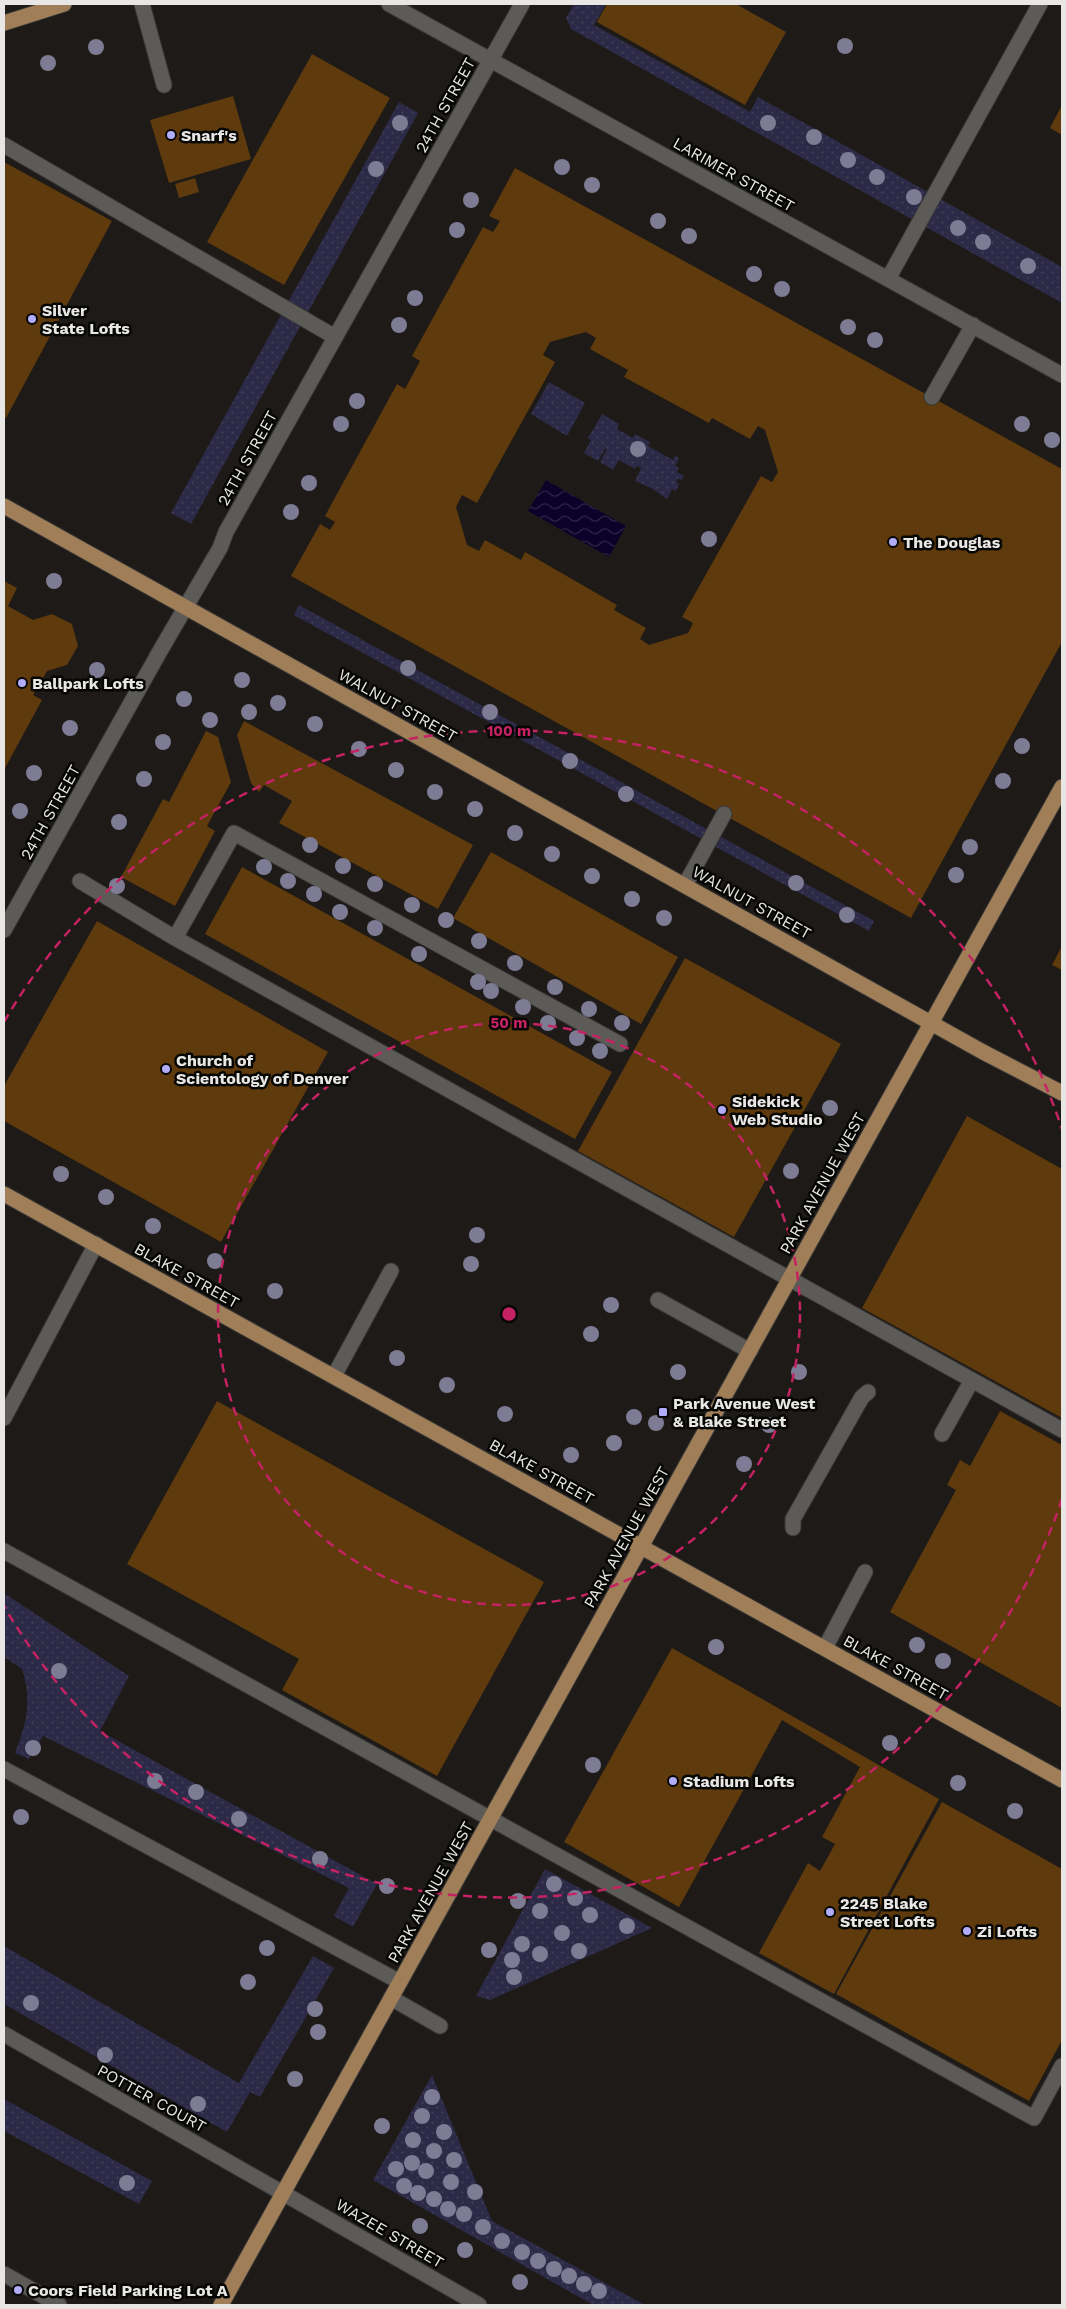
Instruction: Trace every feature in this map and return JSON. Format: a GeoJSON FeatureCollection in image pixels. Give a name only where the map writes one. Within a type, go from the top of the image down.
{"type":"FeatureCollection","features":[{"type":"Feature","properties":{"kind":"main road"},"geometry":{"type":"LineString","coordinates":[[4,22],[23,11],[64,4]]}},
{"type":"Feature","properties":{"kind":"main road","name":"WALNUT STREET"},"geometry":{"type":"LineString","coordinates":[[4,506],[932,1023],[1062,1093]]}},
{"type":"Feature","properties":{"kind":"main road","name":"PARK AVENUE WEST"},"geometry":{"type":"LineString","coordinates":[[221,2305],[1062,787]]}},
{"type":"Feature","properties":{"kind":"main road","name":"BLAKE STREET"},"geometry":{"type":"LineString","coordinates":[[4,1194],[1062,1780]]}},
{"type":"Feature","properties":{"kind":"street"},"geometry":{"type":"LineString","coordinates":[[142,4],[164,85]]}},
{"type":"Feature","properties":{"kind":"street","name":"LARIMER STREET"},"geometry":{"type":"LineString","coordinates":[[389,4],[1062,374]]}},
{"type":"Feature","properties":{"kind":"street","name":"24TH STREET"},"geometry":{"type":"LineString","coordinates":[[4,930],[220,548],[226,532],[522,4]]}},
{"type":"Feature","properties":{"kind":"street"},"geometry":{"type":"LineString","coordinates":[[888,279],[1040,4]]}},
{"type":"Feature","properties":{"kind":"street"},"geometry":{"type":"LineString","coordinates":[[4,145],[335,337]]}},
{"type":"Feature","properties":{"kind":"street"},"geometry":{"type":"LineString","coordinates":[[932,398],[973,325]]}},
{"type":"Feature","properties":{"kind":"street"},"geometry":{"type":"LineString","coordinates":[[685,885],[724,814]]}},
{"type":"Feature","properties":{"kind":"street"},"geometry":{"type":"LineString","coordinates":[[175,938],[234,833],[620,1044]]}},
{"type":"Feature","properties":{"kind":"street"},"geometry":{"type":"LineString","coordinates":[[80,881],[175,938],[1062,1430]]}},
{"type":"Feature","properties":{"kind":"street"},"geometry":{"type":"LineString","coordinates":[[4,1418],[96,1244]]}},
{"type":"Feature","properties":{"kind":"street"},"geometry":{"type":"LineString","coordinates":[[334,1376],[391,1271]]}},
{"type":"Feature","properties":{"kind":"street"},"geometry":{"type":"LineString","coordinates":[[658,1300],[750,1351]]}},
{"type":"Feature","properties":{"kind":"street"},"geometry":{"type":"LineString","coordinates":[[942,1434],[972,1380]]}},
{"type":"Feature","properties":{"kind":"street"},"geometry":{"type":"LineString","coordinates":[[793,1528],[793,1519],[862,1397],[868,1392]]}},
{"type":"Feature","properties":{"kind":"street"},"geometry":{"type":"LineString","coordinates":[[4,1551],[1034,2118],[1062,2066]]}},
{"type":"Feature","properties":{"kind":"street"},"geometry":{"type":"LineString","coordinates":[[825,1648],[865,1572]]}},
{"type":"Feature","properties":{"kind":"street"},"geometry":{"type":"LineString","coordinates":[[4,1769],[400,1982]]}},
{"type":"Feature","properties":{"kind":"street"},"geometry":{"type":"LineString","coordinates":[[391,1998],[440,2026]]}},
{"type":"Feature","properties":{"kind":"street","name":"POTTER COURT"},"geometry":{"type":"LineString","coordinates":[[4,2034],[284,2192]]}},
{"type":"Feature","properties":{"kind":"street","name":"WAZEE STREET"},"geometry":{"type":"LineString","coordinates":[[284,2192],[479,2305]]}},
{"type":"Feature","properties":{"kind":"street"},"geometry":{"type":"LineString","coordinates":[[4,2274],[59,2305]]}},
{"type":"Feature","properties":{"kind":"shaded area"},"geometry":{"type":"Polygon","coordinates":[[[574,4],[606,4],[594,25],[750,112],[758,97],[1062,267],[1062,303],[571,29],[566,18],[574,4]]]}},
{"type":"Feature","properties":{"kind":"shaded area"},"geometry":{"type":"Polygon","coordinates":[[[399,102],[418,113],[191,524],[171,513],[399,102]]]}},
{"type":"Feature","properties":{"kind":"shaded area"},"geometry":{"type":"Polygon","coordinates":[[[549,382],[585,403],[567,436],[531,414],[549,382]]]}},
{"type":"Feature","properties":{"kind":"shaded area"},"geometry":{"type":"Polygon","coordinates":[[[602,414],[619,424],[617,429],[633,438],[635,434],[650,442],[648,446],[673,460],[675,456],[679,458],[675,466],[679,468],[677,472],[684,476],[682,481],[678,478],[676,482],[679,484],[676,491],[672,489],[667,499],[651,488],[635,481],[641,468],[637,466],[635,469],[619,460],[613,470],[600,462],[607,449],[605,449],[598,461],[584,453],[591,440],[588,438],[602,414]]]}},
{"type":"Feature","properties":{"kind":"shaded area"},"geometry":{"type":"Polygon","coordinates":[[[299,605],[874,921],[869,931],[294,615],[299,605]]]}},
{"type":"Feature","properties":{"kind":"shaded area"},"geometry":{"type":"Polygon","coordinates":[[[4,1593],[129,1676],[100,1731],[377,1884],[353,1927],[334,1916],[349,1888],[43,1736],[29,1759],[15,1753],[23,1731],[27,1711],[27,1691],[22,1669],[4,1657],[4,1593]]]}},
{"type":"Feature","properties":{"kind":"shaded area"},"geometry":{"type":"Polygon","coordinates":[[[545,1869],[652,1928],[490,2000],[476,1996],[545,1869]]]}},
{"type":"Feature","properties":{"kind":"shaded area"},"geometry":{"type":"Polygon","coordinates":[[[4,1946],[239,2083],[313,1956],[334,1968],[260,2097],[250,2092],[227,2132],[4,2004],[4,1946]]]}},
{"type":"Feature","properties":{"kind":"shaded area"},"geometry":{"type":"Polygon","coordinates":[[[432,2075],[492,2221],[645,2305],[593,2305],[373,2180],[432,2075]]]}},
{"type":"Feature","properties":{"kind":"shaded area"},"geometry":{"type":"Polygon","coordinates":[[[4,2099],[152,2181],[139,2204],[4,2131],[4,2099]]]}},
{"type":"Feature","properties":{"kind":"water"},"geometry":{"type":"Polygon","coordinates":[[[546,480],[626,526],[609,557],[528,511],[546,480]]]}},
{"type":"Feature","properties":{"kind":"building"},"geometry":{"type":"Polygon","coordinates":[[[607,4],[736,4],[786,32],[745,105],[597,22],[607,4]]]}},
{"type":"Feature","properties":{"kind":"building"},"geometry":{"type":"Polygon","coordinates":[[[312,54],[390,98],[284,285],[207,242],[312,54]]]}},
{"type":"Feature","properties":{"kind":"building"},"geometry":{"type":"Polygon","coordinates":[[[233,96],[251,159],[169,183],[150,120],[233,96]]]}},
{"type":"Feature","properties":{"kind":"building"},"geometry":{"type":"Polygon","coordinates":[[[1062,105],[1062,135],[1050,128],[1062,105]]]}},
{"type":"Feature","properties":{"kind":"building","name":"Silver State Lofts"},"geometry":{"type":"Polygon","coordinates":[[[4,162],[112,221],[6,418],[4,416],[4,162]]]}},
{"type":"Feature","properties":{"kind":"building","name":"The Douglas"},"geometry":{"type":"Polygon","coordinates":[[[515,168],[1062,469],[1062,642],[911,918],[291,576],[320,524],[330,530],[335,522],[325,516],[397,384],[405,389],[420,361],[412,356],[483,227],[493,232],[500,221],[489,216],[515,168]],[[586,332],[550,342],[543,355],[555,362],[477,503],[462,495],[456,507],[467,545],[479,551],[485,540],[521,560],[525,552],[617,605],[614,610],[646,628],[640,639],[649,645],[688,633],[693,623],[682,617],[761,476],[772,482],[778,472],[765,430],[758,426],[750,439],[712,418],[709,423],[624,377],[628,370],[590,349],[596,338],[586,332]]]}},
{"type":"Feature","properties":{"kind":"building"},"geometry":{"type":"Polygon","coordinates":[[[195,178],[199,192],[179,198],[175,184],[195,178]]]}},
{"type":"Feature","properties":{"kind":"building","name":"Ballpark Lofts"},"geometry":{"type":"Polygon","coordinates":[[[4,581],[17,588],[8,606],[33,620],[52,614],[72,624],[78,646],[67,665],[47,671],[33,695],[42,700],[4,770],[4,581]]]}},
{"type":"Feature","properties":{"kind":"building"},"geometry":{"type":"Polygon","coordinates":[[[244,721],[473,845],[438,909],[279,823],[292,801],[264,785],[259,792],[251,783],[237,735],[244,721]]]}},
{"type":"Feature","properties":{"kind":"building"},"geometry":{"type":"Polygon","coordinates":[[[206,731],[218,737],[231,782],[207,826],[215,831],[175,906],[121,877],[163,799],[169,802],[206,731]]]}},
{"type":"Feature","properties":{"kind":"building"},"geometry":{"type":"Polygon","coordinates":[[[491,852],[678,957],[641,1024],[453,918],[491,852]]]}},
{"type":"Feature","properties":{"kind":"building"},"geometry":{"type":"Polygon","coordinates":[[[242,867],[612,1072],[575,1139],[205,934],[242,867]]]}},
{"type":"Feature","properties":{"kind":"building","name":"Church of Scientology of Denver"},"geometry":{"type":"Polygon","coordinates":[[[97,921],[328,1052],[221,1242],[4,1121],[4,1086],[97,921]]]}},
{"type":"Feature","properties":{"kind":"building"},"geometry":{"type":"Polygon","coordinates":[[[1062,946],[1062,970],[1052,965],[1062,946]]]}},
{"type":"Feature","properties":{"kind":"building"},"geometry":{"type":"Polygon","coordinates":[[[685,958],[841,1044],[734,1237],[578,1151],[685,958]]]}},
{"type":"Feature","properties":{"kind":"building"},"geometry":{"type":"Polygon","coordinates":[[[967,1116],[1062,1169],[1062,1418],[862,1308],[967,1116]]]}},
{"type":"Feature","properties":{"kind":"building"},"geometry":{"type":"Polygon","coordinates":[[[217,1401],[544,1582],[437,1776],[282,1690],[299,1659],[127,1564],[217,1401]]]}},
{"type":"Feature","properties":{"kind":"building"},"geometry":{"type":"Polygon","coordinates":[[[1000,1411],[1062,1445],[1062,1708],[890,1612],[956,1490],[947,1485],[960,1460],[970,1466],[1000,1411]]]}},
{"type":"Feature","properties":{"kind":"building","name":"Stadium Lofts"},"geometry":{"type":"Polygon","coordinates":[[[672,1648],[939,1799],[834,1994],[759,1953],[808,1863],[820,1871],[835,1844],[822,1837],[860,1767],[782,1720],[679,1907],[564,1842],[672,1648]]]}},
{"type":"Feature","properties":{"kind":"building","name":"Zi Lofts"},"geometry":{"type":"Polygon","coordinates":[[[942,1802],[1062,1869],[1062,2040],[1029,2101],[836,1994],[942,1802]]]}},
{"type":"Feature","properties":{"kind":"place","name":"Snarf's"},"geometry":{"type":"Point","coordinates":[171,135]}},
{"type":"Feature","properties":{"kind":"place","name":"Silver State Lofts"},"geometry":{"type":"Point","coordinates":[32,319]}},
{"type":"Feature","properties":{"kind":"place","name":"The Douglas"},"geometry":{"type":"Point","coordinates":[893,542]}},
{"type":"Feature","properties":{"kind":"place","name":"Ballpark Lofts"},"geometry":{"type":"Point","coordinates":[22,683]}},
{"type":"Feature","properties":{"kind":"place","name":"Church of Scientology of Denver"},"geometry":{"type":"Point","coordinates":[166,1069]}},
{"type":"Feature","properties":{"kind":"place","name":"Sidekick Web Studio"},"geometry":{"type":"Point","coordinates":[722,1110]}},
{"type":"Feature","properties":{"kind":"place","name":"Park Avenue West & Blake Street"},"geometry":{"type":"Point","coordinates":[663,1412]}},
{"type":"Feature","properties":{"kind":"place","name":"Stadium Lofts"},"geometry":{"type":"Point","coordinates":[673,1781]}},
{"type":"Feature","properties":{"kind":"place","name":"2245 Blake Street Lofts"},"geometry":{"type":"Point","coordinates":[830,1912]}},
{"type":"Feature","properties":{"kind":"place","name":"Zi Lofts"},"geometry":{"type":"Point","coordinates":[967,1931]}},
{"type":"Feature","properties":{"kind":"place","name":"Coors Field Parking Lot A"},"geometry":{"type":"Point","coordinates":[18,2290]}}]}
